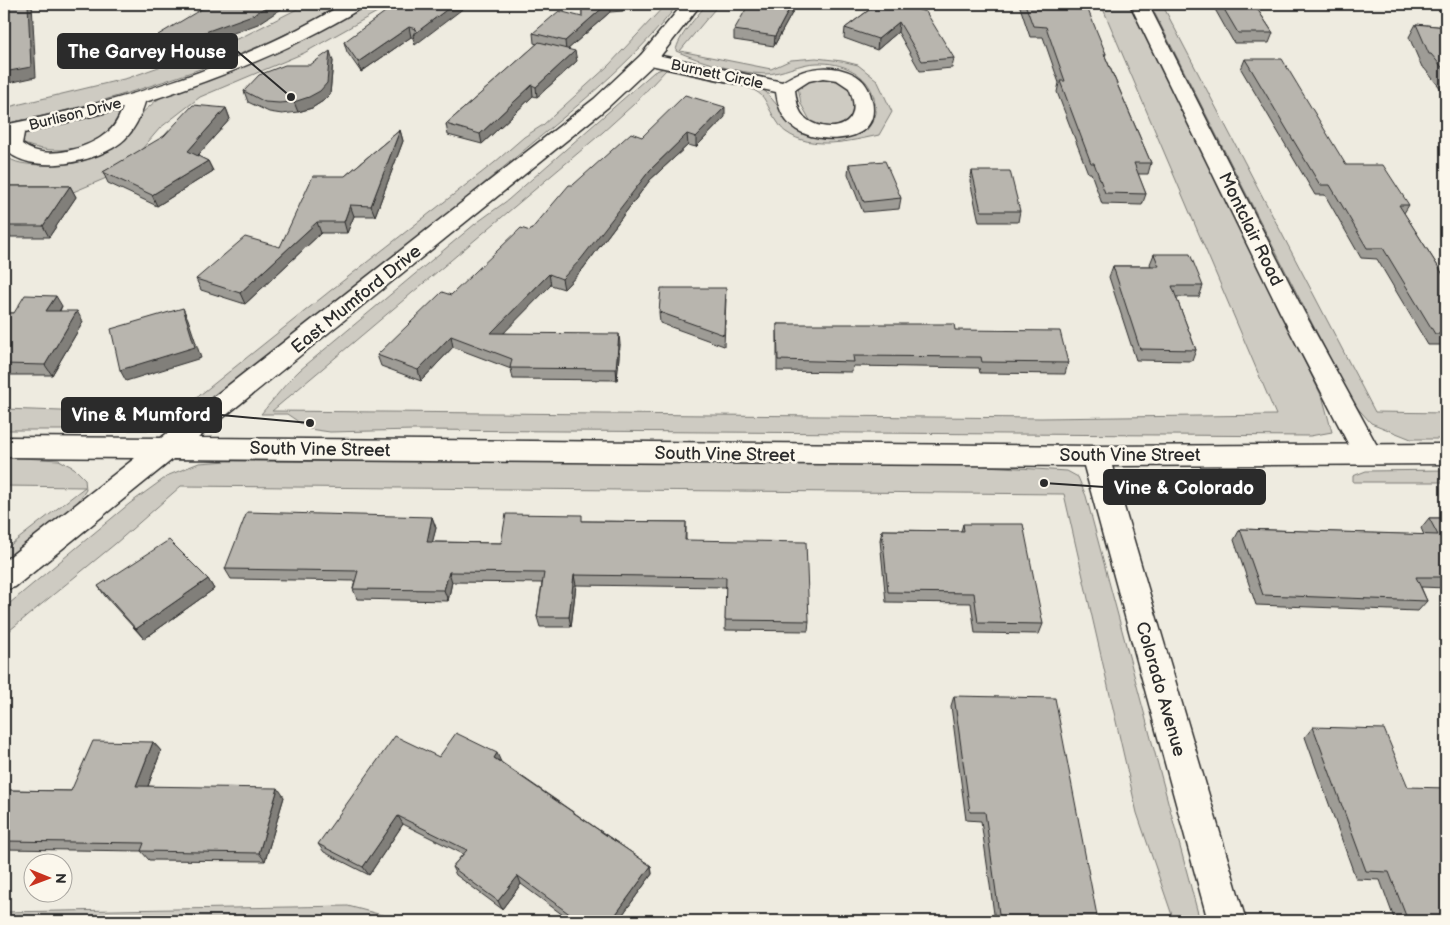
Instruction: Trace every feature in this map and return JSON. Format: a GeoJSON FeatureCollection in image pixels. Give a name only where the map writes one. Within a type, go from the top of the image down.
{"type":"FeatureCollection","features":[{"type":"Feature","properties":{"kind":"street","name":"Burlison Drive"},"geometry":{"type":"LineString","coordinates":[[136,99],[132,114],[113,138],[84,153],[52,160],[26,156],[12,145],[9,130],[136,99],[177,85],[293,38],[355,4]]}},
{"type":"Feature","properties":{"kind":"street","name":"East Mumford Drive"},"geometry":{"type":"LineString","coordinates":[[4,578],[172,447],[602,103],[648,59],[692,4]]}},
{"type":"Feature","properties":{"kind":"street","name":"Montclair Road"},"geometry":{"type":"LineString","coordinates":[[1139,4],[1292,312],[1367,453]]}},
{"type":"Feature","properties":{"kind":"street","name":"Burnett Circle"},"geometry":{"type":"LineString","coordinates":[[648,59],[785,88]]}},
{"type":"Feature","properties":{"kind":"street","name":"South Vine Street"},"geometry":{"type":"LineString","coordinates":[[4,447],[1095,456],[1446,454]]}},
{"type":"Feature","properties":{"kind":"street","name":"Colorado Avenue"},"geometry":{"type":"LineString","coordinates":[[1095,456],[1227,921]]}},
{"type":"Feature","properties":{"kind":"shaded area"},"geometry":{"type":"Polygon","coordinates":[[[307,4],[341,4],[275,39],[206,67],[102,101],[4,124],[4,108],[128,78],[242,37],[307,4]]]}},
{"type":"Feature","properties":{"kind":"shaded area"},"geometry":{"type":"Polygon","coordinates":[[[362,4],[387,4],[377,12],[304,53],[200,97],[160,128],[123,171],[59,198],[4,198],[4,155],[21,163],[47,165],[69,164],[90,158],[106,148],[146,109],[164,95],[344,15],[362,4]]]}},
{"type":"Feature","properties":{"kind":"shaded area"},"geometry":{"type":"Polygon","coordinates":[[[666,4],[678,4],[642,46],[602,85],[479,188],[213,401],[173,430],[4,430],[4,409],[175,415],[494,163],[524,137],[543,125],[608,66],[666,4]]]}},
{"type":"Feature","properties":{"kind":"shaded area"},"geometry":{"type":"Polygon","coordinates":[[[707,4],[719,4],[680,51],[771,69],[791,60],[816,58],[858,65],[877,80],[892,112],[879,135],[832,143],[819,143],[796,138],[784,131],[762,96],[753,90],[747,87],[666,70],[634,104],[603,132],[272,411],[1041,418],[1276,415],[1101,4],[1129,4],[1323,399],[1332,432],[1310,436],[414,430],[330,432],[309,429],[287,414],[261,414],[300,370],[475,224],[508,200],[654,72],[664,68],[757,87],[766,92],[793,124],[826,136],[854,136],[867,130],[874,120],[876,113],[871,89],[860,76],[844,67],[826,63],[810,63],[772,74],[743,72],[676,51],[684,33],[707,4]]]}},
{"type":"Feature","properties":{"kind":"shaded area"},"geometry":{"type":"Polygon","coordinates":[[[1150,4],[1162,4],[1375,412],[1446,413],[1446,439],[1411,439],[1371,423],[1352,402],[1150,4]]]}},
{"type":"Feature","properties":{"kind":"shaded area"},"geometry":{"type":"Polygon","coordinates":[[[820,76],[844,81],[853,92],[856,118],[843,127],[821,126],[811,122],[801,104],[798,87],[808,79],[820,76]]]}},
{"type":"Feature","properties":{"kind":"shaded area"},"geometry":{"type":"Polygon","coordinates":[[[107,112],[116,112],[121,118],[100,138],[87,144],[61,150],[47,150],[19,142],[23,133],[107,112]]]}},
{"type":"Feature","properties":{"kind":"shaded area"},"geometry":{"type":"Polygon","coordinates":[[[4,457],[59,460],[74,468],[85,479],[86,490],[75,506],[4,563],[4,550],[85,487],[4,486],[4,457]]]}},
{"type":"Feature","properties":{"kind":"shaded area"},"geometry":{"type":"Polygon","coordinates":[[[228,461],[953,464],[1067,471],[1078,477],[1086,496],[1200,921],[1174,921],[1137,813],[1064,494],[181,486],[115,544],[4,635],[4,608],[129,504],[169,475],[199,463],[228,461]]]}},
{"type":"Feature","properties":{"kind":"shaded area"},"geometry":{"type":"Polygon","coordinates":[[[1446,470],[1446,482],[1353,482],[1353,476],[1366,471],[1446,470]]]}},
{"type":"Feature","properties":{"kind":"shaded area"},"geometry":{"type":"Polygon","coordinates":[[[348,906],[405,921],[4,921],[4,912],[348,906]]]}},
{"type":"Feature","properties":{"kind":"building"},"geometry":{"type":"Polygon","coordinates":[[[4,4],[28,4],[31,67],[4,72],[4,4]]]}},
{"type":"Feature","properties":{"kind":"building"},"geometry":{"type":"Polygon","coordinates":[[[210,4],[270,4],[255,14],[164,47],[158,35],[210,4]]]}},
{"type":"Feature","properties":{"kind":"building"},"geometry":{"type":"Polygon","coordinates":[[[396,4],[454,4],[413,35],[416,29],[409,27],[358,62],[344,42],[396,4]]]}},
{"type":"Feature","properties":{"kind":"building"},"geometry":{"type":"Polygon","coordinates":[[[582,4],[607,4],[565,41],[533,33],[559,11],[582,17],[582,4]]]}},
{"type":"Feature","properties":{"kind":"building"},"geometry":{"type":"Polygon","coordinates":[[[749,4],[792,4],[775,36],[734,30],[749,4]]]}},
{"type":"Feature","properties":{"kind":"building"},"geometry":{"type":"Polygon","coordinates":[[[877,4],[900,4],[926,12],[954,58],[922,61],[899,22],[878,39],[845,28],[877,4]]]}},
{"type":"Feature","properties":{"kind":"building"},"geometry":{"type":"Polygon","coordinates":[[[1025,4],[1083,4],[1086,10],[1088,10],[1106,54],[1104,54],[1151,163],[1134,163],[1146,194],[1105,193],[1094,163],[1091,163],[1060,81],[1065,81],[1046,27],[1033,26],[1025,4]]]}},
{"type":"Feature","properties":{"kind":"building"},"geometry":{"type":"Polygon","coordinates":[[[1221,4],[1254,4],[1273,33],[1238,33],[1221,4]]]}},
{"type":"Feature","properties":{"kind":"building"},"geometry":{"type":"Polygon","coordinates":[[[1416,24],[1446,27],[1446,72],[1429,54],[1416,24]]]}},
{"type":"Feature","properties":{"kind":"building"},"geometry":{"type":"Polygon","coordinates":[[[539,42],[575,51],[536,87],[532,85],[480,134],[446,124],[539,42]]]}},
{"type":"Feature","properties":{"kind":"building"},"geometry":{"type":"Polygon","coordinates":[[[330,51],[327,83],[320,91],[309,97],[294,102],[265,102],[244,91],[259,75],[285,65],[310,65],[330,51]]]}},
{"type":"Feature","properties":{"kind":"building"},"geometry":{"type":"Polygon","coordinates":[[[1245,59],[1282,59],[1346,165],[1383,165],[1409,205],[1399,205],[1446,279],[1446,334],[1435,334],[1383,248],[1367,248],[1330,185],[1320,185],[1245,59]]]}},
{"type":"Feature","properties":{"kind":"building"},"geometry":{"type":"Polygon","coordinates":[[[685,95],[725,107],[696,137],[687,134],[650,170],[581,259],[562,279],[549,274],[491,333],[619,334],[616,369],[510,368],[512,359],[451,336],[418,370],[377,355],[442,292],[451,295],[521,228],[530,231],[569,185],[573,185],[631,133],[642,137],[685,95]]]}},
{"type":"Feature","properties":{"kind":"building"},"geometry":{"type":"Polygon","coordinates":[[[193,105],[226,108],[188,151],[208,161],[152,195],[103,172],[164,136],[193,105]]]}},
{"type":"Feature","properties":{"kind":"building"},"geometry":{"type":"Polygon","coordinates":[[[400,130],[371,206],[350,205],[344,222],[317,222],[240,293],[196,279],[245,237],[280,247],[313,176],[345,176],[400,130]]]}},
{"type":"Feature","properties":{"kind":"building"},"geometry":{"type":"Polygon","coordinates":[[[885,161],[901,198],[864,202],[849,164],[885,161]]]}},
{"type":"Feature","properties":{"kind":"building"},"geometry":{"type":"Polygon","coordinates":[[[972,171],[1010,171],[1020,211],[981,211],[972,171]]]}},
{"type":"Feature","properties":{"kind":"building"},"geometry":{"type":"Polygon","coordinates":[[[4,186],[70,186],[43,226],[4,226],[4,186]]]}},
{"type":"Feature","properties":{"kind":"building"},"geometry":{"type":"Polygon","coordinates":[[[1154,254],[1190,254],[1203,286],[1172,286],[1196,350],[1140,349],[1113,266],[1159,266],[1154,254]]]}},
{"type":"Feature","properties":{"kind":"building"},"geometry":{"type":"Polygon","coordinates":[[[661,288],[726,288],[724,335],[659,312],[661,288]]]}},
{"type":"Feature","properties":{"kind":"building"},"geometry":{"type":"Polygon","coordinates":[[[25,295],[56,296],[46,311],[77,311],[45,365],[4,364],[4,313],[14,313],[25,295]]]}},
{"type":"Feature","properties":{"kind":"building"},"geometry":{"type":"Polygon","coordinates":[[[183,308],[195,347],[120,370],[111,329],[183,308]]]}},
{"type":"Feature","properties":{"kind":"building"},"geometry":{"type":"Polygon","coordinates":[[[777,324],[954,324],[955,330],[1060,331],[1068,363],[982,362],[981,357],[853,356],[854,362],[778,360],[777,324]]]}},
{"type":"Feature","properties":{"kind":"building"},"geometry":{"type":"Polygon","coordinates":[[[247,512],[432,517],[427,542],[501,543],[506,514],[582,515],[582,521],[686,522],[685,540],[806,542],[809,621],[725,620],[726,577],[574,575],[569,617],[537,617],[544,573],[449,572],[444,590],[353,589],[358,571],[225,569],[247,512]]]}},
{"type":"Feature","properties":{"kind":"building"},"geometry":{"type":"Polygon","coordinates":[[[1429,518],[1446,518],[1446,577],[1416,577],[1427,601],[1263,595],[1240,529],[1438,535],[1429,518]]]}},
{"type":"Feature","properties":{"kind":"building"},"geometry":{"type":"Polygon","coordinates":[[[963,524],[1023,524],[1043,624],[978,623],[974,593],[888,592],[882,530],[964,531],[963,524]]]}},
{"type":"Feature","properties":{"kind":"building"},"geometry":{"type":"Polygon","coordinates":[[[169,540],[208,579],[136,629],[98,586],[169,540]]]}},
{"type":"Feature","properties":{"kind":"building"},"geometry":{"type":"Polygon","coordinates":[[[954,696],[1055,698],[1098,921],[1000,921],[985,812],[970,812],[954,696]]]}},
{"type":"Feature","properties":{"kind":"building"},"geometry":{"type":"Polygon","coordinates":[[[1313,727],[1384,729],[1408,787],[1446,788],[1446,921],[1408,921],[1389,872],[1366,871],[1313,727]]]}},
{"type":"Feature","properties":{"kind":"building"},"geometry":{"type":"Polygon","coordinates":[[[456,733],[497,753],[494,758],[651,866],[611,921],[579,921],[518,876],[498,901],[452,867],[467,850],[398,816],[363,867],[318,844],[395,736],[439,757],[456,733]]]}},
{"type":"Feature","properties":{"kind":"building"},"geometry":{"type":"Polygon","coordinates":[[[93,741],[153,742],[136,786],[278,788],[259,853],[141,851],[144,843],[4,841],[4,790],[71,791],[93,741]]]}},
{"type":"Feature","properties":{"kind":"place","name":"The Garvey House"},"geometry":{"type":"Point","coordinates":[291,97]}},
{"type":"Feature","properties":{"kind":"place","name":"Vine & Mumford"},"geometry":{"type":"Point","coordinates":[310,423]}},
{"type":"Feature","properties":{"kind":"place","name":"Vine & Colorado"},"geometry":{"type":"Point","coordinates":[1044,483]}}]}
